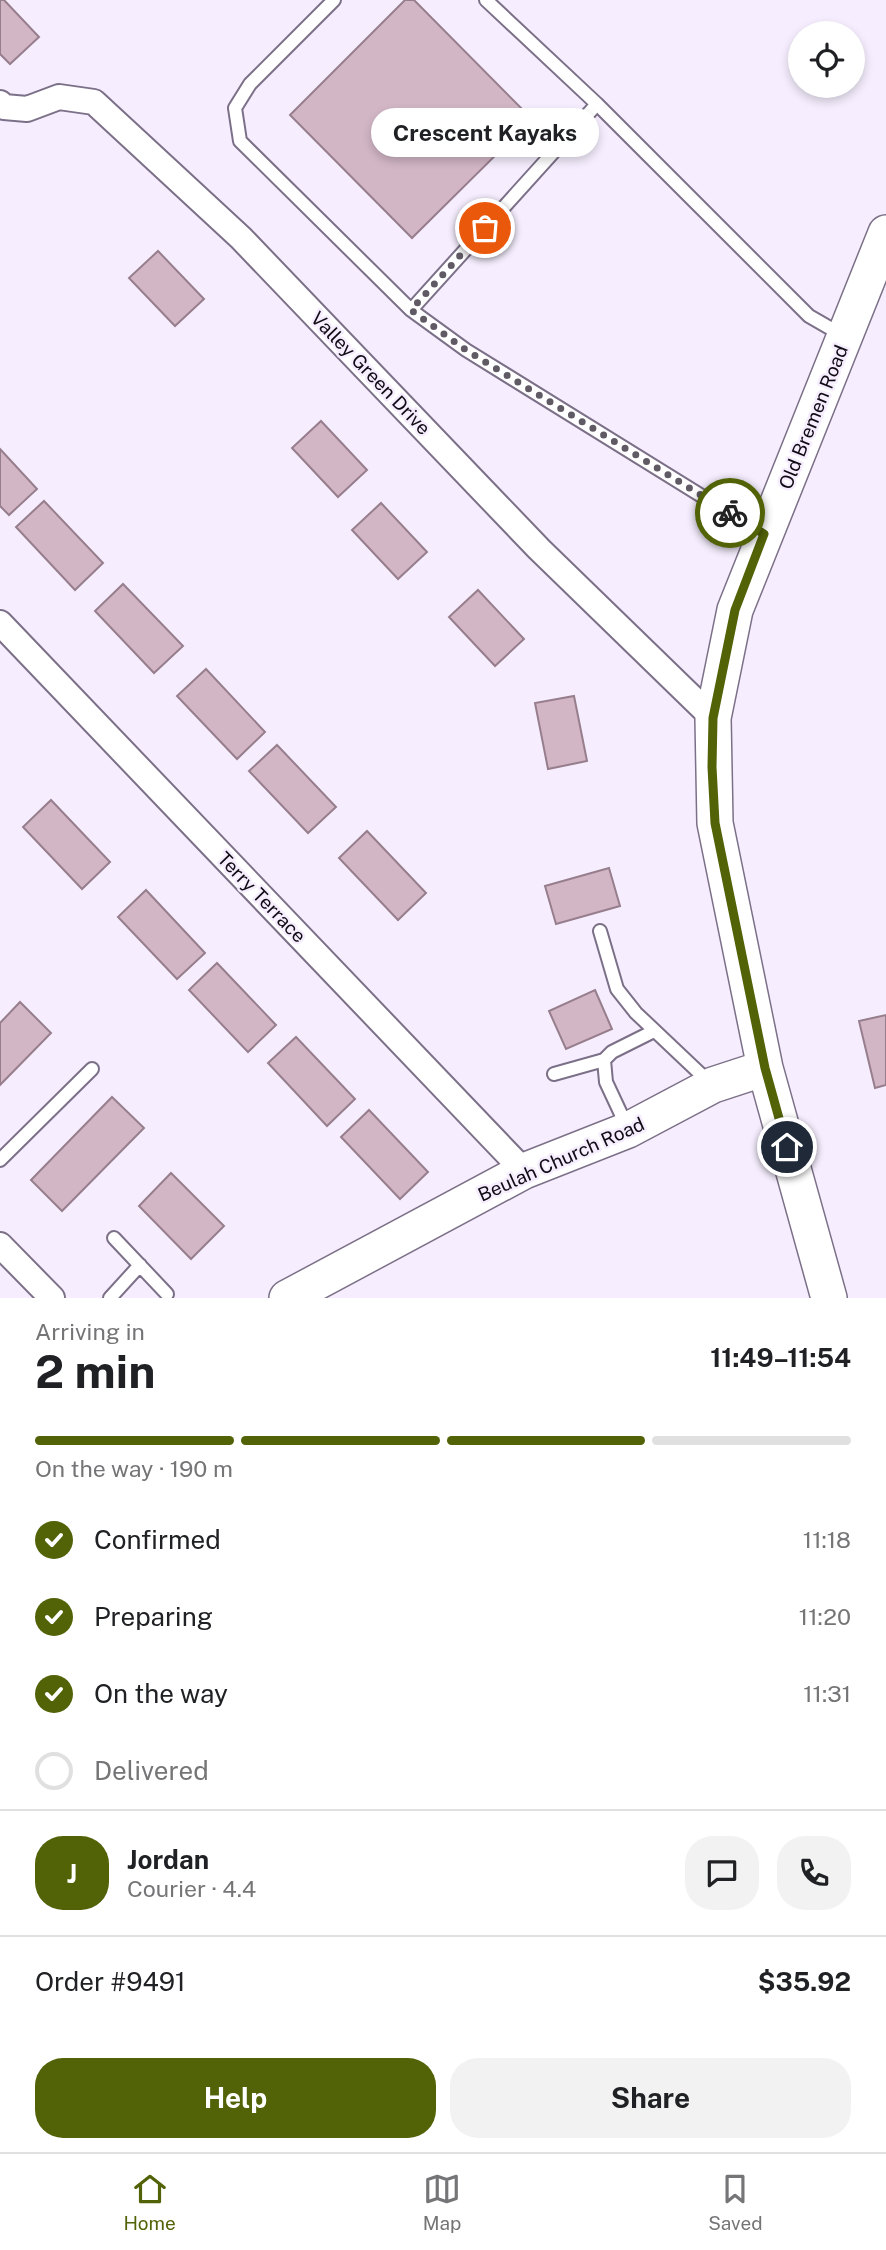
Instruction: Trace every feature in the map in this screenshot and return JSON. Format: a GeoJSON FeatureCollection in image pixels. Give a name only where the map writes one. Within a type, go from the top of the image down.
{"type":"FeatureCollection","features":[{"type":"Feature","properties":{"kind":"street","name":"Valley Green Drive"},"geometry":{"type":"LineString","coordinates":[[0,103],[4,107],[27,108],[60,97],[94,102],[242,238],[539,550],[713,718]]}},
{"type":"Feature","properties":{"kind":"street","name":"Old Bremen Road"},"geometry":{"type":"LineString","coordinates":[[829,1298],[765,1068],[715,823],[713,718],[735,610],[764,534],[793,471],[886,233]]}},
{"type":"Feature","properties":{"kind":"street","name":"Terry Terrace"},"geometry":{"type":"LineString","coordinates":[[0,623],[524,1171]]}},
{"type":"Feature","properties":{"kind":"street","name":"Beulah Church Road"},"geometry":{"type":"LineString","coordinates":[[286,1298],[524,1171],[628,1130],[713,1085],[765,1068]]}},
{"type":"Feature","properties":{"kind":"street"},"geometry":{"type":"LineString","coordinates":[[0,1245],[52,1298]]}},
{"type":"Feature","properties":{"kind":"lane"},"geometry":{"type":"LineString","coordinates":[[334,0],[250,84],[236,108],[240,141],[411,310],[466,350],[764,534]]}},
{"type":"Feature","properties":{"kind":"lane"},"geometry":{"type":"LineString","coordinates":[[486,0],[597,104],[809,316],[845,337]]}},
{"type":"Feature","properties":{"kind":"lane"},"geometry":{"type":"LineString","coordinates":[[411,310],[597,104]]}},
{"type":"Feature","properties":{"kind":"lane"},"geometry":{"type":"LineString","coordinates":[[600,931],[617,989],[654,1031],[713,1085]]}},
{"type":"Feature","properties":{"kind":"lane"},"geometry":{"type":"LineString","coordinates":[[554,1074],[604,1060],[612,1052],[654,1031]]}},
{"type":"Feature","properties":{"kind":"lane"},"geometry":{"type":"LineString","coordinates":[[604,1060],[606,1082],[628,1130]]}},
{"type":"Feature","properties":{"kind":"lane"},"geometry":{"type":"LineString","coordinates":[[0,1160],[92,1069]]}},
{"type":"Feature","properties":{"kind":"lane"},"geometry":{"type":"LineString","coordinates":[[114,1238],[167,1294]]}},
{"type":"Feature","properties":{"kind":"lane"},"geometry":{"type":"LineString","coordinates":[[110,1298],[140,1265]]}},
{"type":"Feature","properties":{"kind":"building"},"geometry":{"type":"Polygon","coordinates":[[[0,0],[4,0],[39,37],[10,64],[0,54],[0,0]]]}},
{"type":"Feature","properties":{"kind":"building"},"geometry":{"type":"Polygon","coordinates":[[[405,0],[414,0],[532,119],[412,238],[290,115],[405,0]]]}},
{"type":"Feature","properties":{"kind":"building"},"geometry":{"type":"Polygon","coordinates":[[[158,251],[204,299],[175,326],[129,278],[158,251]]]}},
{"type":"Feature","properties":{"kind":"building"},"geometry":{"type":"Polygon","coordinates":[[[321,421],[367,470],[338,497],[292,448],[321,421]]]}},
{"type":"Feature","properties":{"kind":"building"},"geometry":{"type":"Polygon","coordinates":[[[0,449],[37,489],[9,515],[0,506],[0,449]]]}},
{"type":"Feature","properties":{"kind":"building"},"geometry":{"type":"Polygon","coordinates":[[[44,501],[103,563],[75,590],[16,527],[44,501]]]}},
{"type":"Feature","properties":{"kind":"building"},"geometry":{"type":"Polygon","coordinates":[[[381,503],[427,552],[398,579],[352,530],[381,503]]]}},
{"type":"Feature","properties":{"kind":"building"},"geometry":{"type":"Polygon","coordinates":[[[123,584],[183,646],[154,673],[95,611],[123,584]]]}},
{"type":"Feature","properties":{"kind":"building"},"geometry":{"type":"Polygon","coordinates":[[[478,590],[524,639],[495,666],[449,617],[478,590]]]}},
{"type":"Feature","properties":{"kind":"building"},"geometry":{"type":"Polygon","coordinates":[[[206,669],[265,732],[237,759],[177,696],[206,669]]]}},
{"type":"Feature","properties":{"kind":"building"},"geometry":{"type":"Polygon","coordinates":[[[574,696],[587,761],[548,769],[535,703],[574,696]]]}},
{"type":"Feature","properties":{"kind":"building"},"geometry":{"type":"Polygon","coordinates":[[[277,745],[336,807],[308,833],[249,771],[277,745]]]}},
{"type":"Feature","properties":{"kind":"building"},"geometry":{"type":"Polygon","coordinates":[[[51,800],[110,862],[82,889],[23,827],[51,800]]]}},
{"type":"Feature","properties":{"kind":"building"},"geometry":{"type":"Polygon","coordinates":[[[367,831],[426,893],[398,920],[339,858],[367,831]]]}},
{"type":"Feature","properties":{"kind":"building"},"geometry":{"type":"Polygon","coordinates":[[[609,868],[620,906],[556,924],[545,886],[609,868]]]}},
{"type":"Feature","properties":{"kind":"building"},"geometry":{"type":"Polygon","coordinates":[[[146,890],[205,953],[177,979],[118,917],[146,890]]]}},
{"type":"Feature","properties":{"kind":"building"},"geometry":{"type":"Polygon","coordinates":[[[217,963],[276,1025],[248,1052],[189,990],[217,963]]]}},
{"type":"Feature","properties":{"kind":"building"},"geometry":{"type":"Polygon","coordinates":[[[595,990],[612,1029],[566,1049],[549,1011],[595,990]]]}},
{"type":"Feature","properties":{"kind":"building"},"geometry":{"type":"Polygon","coordinates":[[[20,1002],[51,1033],[0,1085],[0,1023],[20,1002]]]}},
{"type":"Feature","properties":{"kind":"building"},"geometry":{"type":"Polygon","coordinates":[[[886,1015],[886,1085],[875,1088],[859,1021],[886,1015]]]}},
{"type":"Feature","properties":{"kind":"building"},"geometry":{"type":"Polygon","coordinates":[[[296,1037],[355,1099],[327,1126],[268,1063],[296,1037]]]}},
{"type":"Feature","properties":{"kind":"building"},"geometry":{"type":"Polygon","coordinates":[[[112,1097],[144,1128],[62,1211],[31,1180],[112,1097]]]}},
{"type":"Feature","properties":{"kind":"building"},"geometry":{"type":"Polygon","coordinates":[[[369,1110],[428,1172],[400,1199],[341,1137],[369,1110]]]}},
{"type":"Feature","properties":{"kind":"building"},"geometry":{"type":"Polygon","coordinates":[[[171,1173],[224,1226],[191,1259],[139,1206],[171,1173]]]}},
{"type":"Feature","properties":{"kind":"way so far"},"geometry":{"type":"LineString","coordinates":[[485,228],[411,310],[466,350],[730,513]]}},
{"type":"Feature","properties":{"kind":"place","name":"Crescent Kayaks"},"geometry":{"type":"Point","coordinates":[485,228]}},
{"type":"Feature","properties":{"kind":"route"},"geometry":{"type":"LineString","coordinates":[[730,513],[764,534],[735,610],[713,718],[715,823],[765,1068],[787,1147]]}}]}
